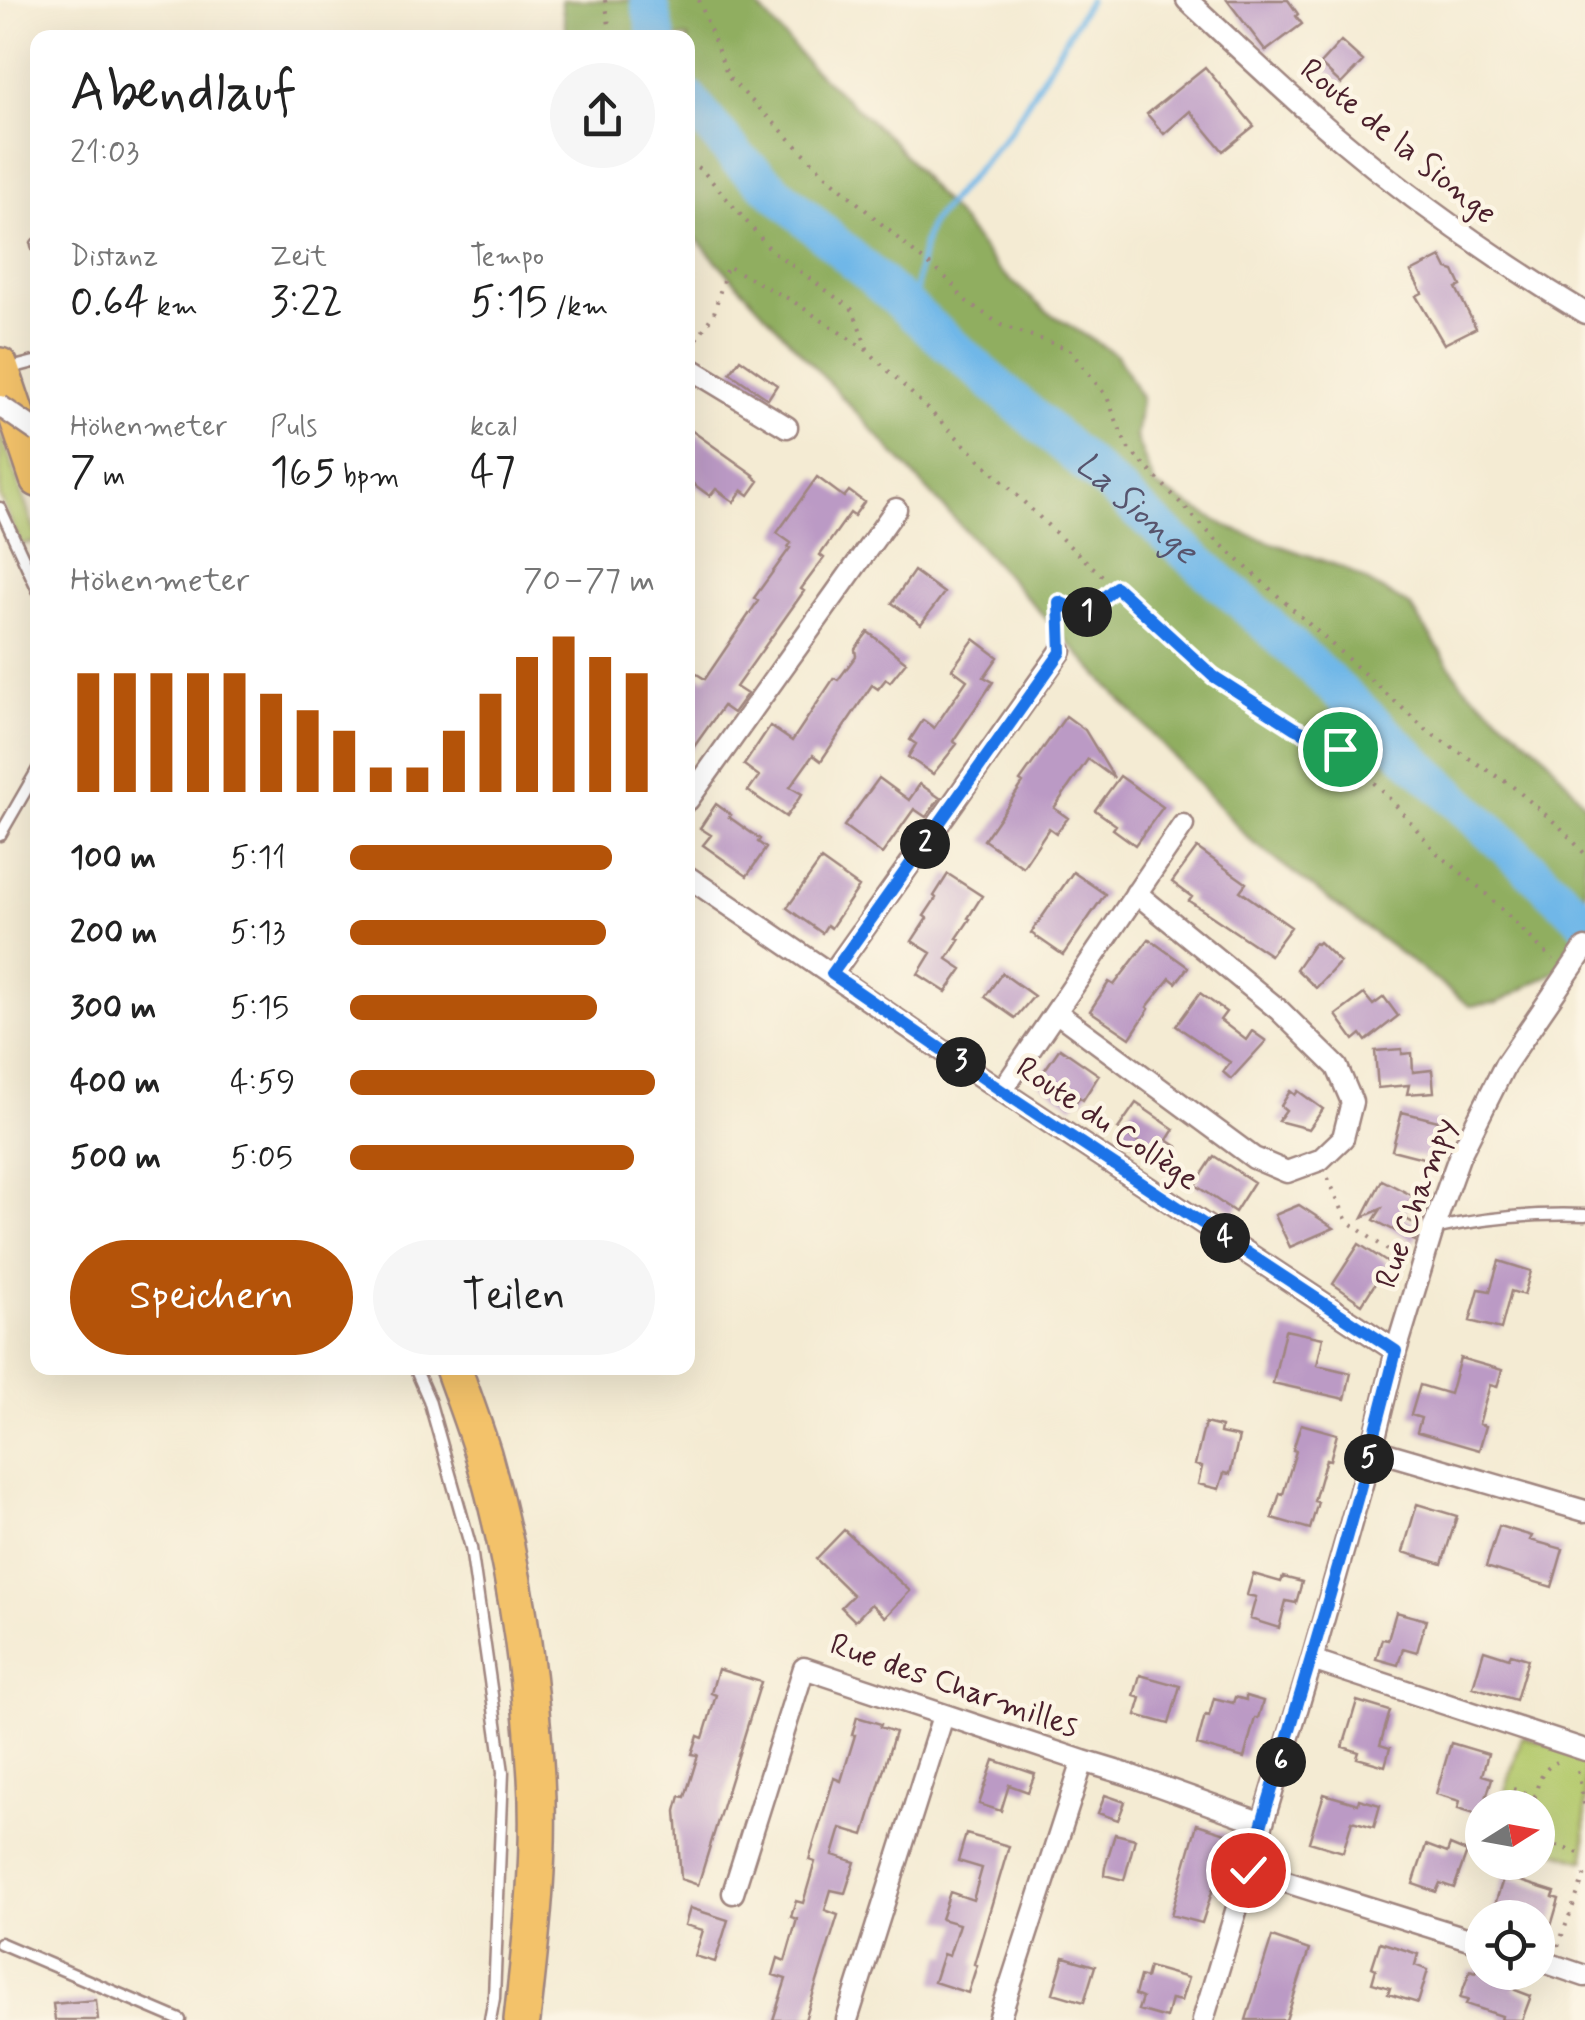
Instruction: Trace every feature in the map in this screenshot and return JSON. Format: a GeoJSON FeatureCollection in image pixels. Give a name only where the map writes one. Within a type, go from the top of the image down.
{"type":"FeatureCollection","features":[{"type":"Feature","properties":{"kind":"highway"},"geometry":{"type":"LineString","coordinates":[[1,368],[30,455]]}},
{"type":"Feature","properties":{"kind":"highway"},"geometry":{"type":"LineString","coordinates":[[455,1375],[483,1453],[506,1546],[530,1706],[536,1847],[534,1913],[522,2020]]}},
{"type":"Feature","properties":{"kind":"street","name":"Route de la Sionge"},"geometry":{"type":"LineString","coordinates":[[1187,0],[1333,134],[1406,193],[1480,247],[1585,312]]}},
{"type":"Feature","properties":{"kind":"street"},"geometry":{"type":"LineString","coordinates":[[695,371],[787,427]]}},
{"type":"Feature","properties":{"kind":"street"},"geometry":{"type":"LineString","coordinates":[[0,406],[30,427]]}},
{"type":"Feature","properties":{"kind":"street"},"geometry":{"type":"LineString","coordinates":[[695,790],[896,509]]}},
{"type":"Feature","properties":{"kind":"street"},"geometry":{"type":"LineString","coordinates":[[832,974],[1061,652]]}},
{"type":"Feature","properties":{"kind":"street"},"geometry":{"type":"LineString","coordinates":[[1002,1091],[1183,825]]}},
{"type":"Feature","properties":{"kind":"street","name":"Route du Collège"},"geometry":{"type":"LineString","coordinates":[[695,882],[1002,1091],[1396,1351]]}},
{"type":"Feature","properties":{"kind":"street"},"geometry":{"type":"LineString","coordinates":[[1056,1012],[1254,1158],[1286,1172],[1320,1160],[1342,1138],[1352,1102],[1337,1067],[1279,1010],[1136,892]]}},
{"type":"Feature","properties":{"kind":"street","name":"Rue Champy"},"geometry":{"type":"LineString","coordinates":[[1203,2020],[1312,1660],[1433,1229],[1459,1157],[1505,1066],[1577,960]]}},
{"type":"Feature","properties":{"kind":"street"},"geometry":{"type":"LineString","coordinates":[[1372,1449],[1585,1511]]}},
{"type":"Feature","properties":{"kind":"street"},"geometry":{"type":"LineString","coordinates":[[1312,1660],[1576,1751]]}},
{"type":"Feature","properties":{"kind":"street","name":"Rue des Charmilles"},"geometry":{"type":"LineString","coordinates":[[733,1894],[804,1668],[1262,1823]]}},
{"type":"Feature","properties":{"kind":"street"},"geometry":{"type":"LineString","coordinates":[[848,2020],[943,1716]]}},
{"type":"Feature","properties":{"kind":"street","name":"Rue des Charmilles"},"geometry":{"type":"LineString","coordinates":[[999,2020],[1083,1761]]}},
{"type":"Feature","properties":{"kind":"street"},"geometry":{"type":"LineString","coordinates":[[1248,1870],[1465,1937]]}},
{"type":"Feature","properties":{"kind":"street"},"geometry":{"type":"LineString","coordinates":[[1555,1966],[1585,1976]]}},
{"type":"Feature","properties":{"kind":"lane"},"geometry":{"type":"LineString","coordinates":[[1,368],[30,363]]}},
{"type":"Feature","properties":{"kind":"lane"},"geometry":{"type":"LineString","coordinates":[[0,508],[30,573]]}},
{"type":"Feature","properties":{"kind":"lane"},"geometry":{"type":"LineString","coordinates":[[0,835],[30,784]]}},
{"type":"Feature","properties":{"kind":"lane"},"geometry":{"type":"LineString","coordinates":[[1433,1229],[1526,1215],[1585,1215]]}},
{"type":"Feature","properties":{"kind":"lane"},"geometry":{"type":"LineString","coordinates":[[418,1375],[429,1400],[472,1548],[503,1772],[490,2020]]}},
{"type":"Feature","properties":{"kind":"lane"},"geometry":{"type":"LineString","coordinates":[[0,1943],[180,2020]]}},
{"type":"Feature","properties":{"kind":"path"},"geometry":{"type":"LineString","coordinates":[[605,0],[611,30]]}},
{"type":"Feature","properties":{"kind":"path"},"geometry":{"type":"LineString","coordinates":[[699,0],[728,77],[827,176],[938,271],[964,299],[1001,325],[1069,350],[1107,396],[1127,447],[1216,540],[1430,734],[1512,786],[1585,854]]}},
{"type":"Feature","properties":{"kind":"path"},"geometry":{"type":"LineString","coordinates":[[695,166],[771,250],[852,310],[868,351]]}},
{"type":"Feature","properties":{"kind":"path"},"geometry":{"type":"LineString","coordinates":[[695,342],[714,313],[727,266],[792,300],[868,351],[1062,540],[1213,676],[1294,728],[1340,749],[1437,853],[1480,888],[1546,954],[1577,960]]}},
{"type":"Feature","properties":{"kind":"path"},"geometry":{"type":"LineString","coordinates":[[1061,652],[1059,602],[1084,614],[1116,587]]}},
{"type":"Feature","properties":{"kind":"path"},"geometry":{"type":"LineString","coordinates":[[1320,1160],[1347,1221],[1411,1266]]}},
{"type":"Feature","properties":{"kind":"path"},"geometry":{"type":"LineString","coordinates":[[1537,1790],[1541,1775],[1551,1765],[1576,1751],[1585,1810]]}},
{"type":"Feature","properties":{"kind":"path"},"geometry":{"type":"LineString","coordinates":[[1555,1846],[1585,1855]]}},
{"type":"Feature","properties":{"kind":"path"},"geometry":{"type":"LineString","coordinates":[[1555,1938],[1585,1874]]}},
{"type":"Feature","properties":{"kind":"green space"},"geometry":{"type":"Polygon","coordinates":[[[561,0],[752,0],[811,67],[894,142],[999,270],[1046,311],[1117,355],[1141,398],[1136,438],[1155,486],[1232,529],[1344,568],[1411,607],[1462,684],[1544,754],[1585,804],[1585,948],[1577,960],[1497,1003],[1470,1006],[1251,841],[695,238],[695,30],[566,30],[561,0]]]}},
{"type":"Feature","properties":{"kind":"green space"},"geometry":{"type":"Polygon","coordinates":[[[0,430],[30,517],[30,543],[21,545],[0,497],[0,430]]]}},
{"type":"Feature","properties":{"kind":"green space"},"geometry":{"type":"Polygon","coordinates":[[[1522,1736],[1585,1757],[1585,1861],[1555,1851],[1555,1790],[1506,1790],[1522,1736]]]}},
{"type":"Feature","properties":{"kind":"building"},"geometry":{"type":"Polygon","coordinates":[[[1227,0],[1288,0],[1302,24],[1266,51],[1227,0]]]}},
{"type":"Feature","properties":{"kind":"building"},"geometry":{"type":"Polygon","coordinates":[[[1341,41],[1363,61],[1341,84],[1320,64],[1341,41]]]}},
{"type":"Feature","properties":{"kind":"building"},"geometry":{"type":"Polygon","coordinates":[[[1205,67],[1254,126],[1223,151],[1190,111],[1164,134],[1147,114],[1205,67]]]}},
{"type":"Feature","properties":{"kind":"building"},"geometry":{"type":"Polygon","coordinates":[[[1441,257],[1447,269],[1454,271],[1461,286],[1456,288],[1476,328],[1444,344],[1416,296],[1422,293],[1411,272],[1441,257]]]}},
{"type":"Feature","properties":{"kind":"building"},"geometry":{"type":"Polygon","coordinates":[[[740,359],[777,385],[768,399],[730,373],[740,359]]]}},
{"type":"Feature","properties":{"kind":"building"},"geometry":{"type":"Polygon","coordinates":[[[695,433],[759,481],[749,495],[742,490],[734,502],[716,489],[710,496],[695,485],[695,433]]]}},
{"type":"Feature","properties":{"kind":"building"},"geometry":{"type":"Polygon","coordinates":[[[817,477],[844,497],[849,491],[864,502],[854,516],[850,513],[820,555],[824,558],[801,589],[804,591],[736,687],[747,694],[733,713],[723,706],[695,745],[695,673],[705,679],[790,548],[791,543],[777,533],[817,477]]]}},
{"type":"Feature","properties":{"kind":"building"},"geometry":{"type":"Polygon","coordinates":[[[914,571],[944,593],[921,624],[892,603],[914,571]]]}},
{"type":"Feature","properties":{"kind":"building"},"geometry":{"type":"Polygon","coordinates":[[[868,632],[906,662],[890,682],[886,679],[878,689],[872,685],[821,761],[813,755],[790,787],[802,794],[786,817],[748,791],[759,776],[744,765],[770,726],[792,741],[834,678],[838,680],[856,656],[855,649],[868,632]]]}},
{"type":"Feature","properties":{"kind":"building"},"geometry":{"type":"Polygon","coordinates":[[[974,639],[998,657],[984,677],[993,682],[953,741],[957,744],[933,774],[908,757],[916,744],[910,740],[923,720],[934,728],[967,680],[952,669],[974,639]]]}},
{"type":"Feature","properties":{"kind":"building"},"geometry":{"type":"Polygon","coordinates":[[[1066,716],[1085,730],[1114,778],[1088,759],[1054,808],[1068,818],[1056,833],[1049,828],[1023,867],[984,840],[1066,716]]]}},
{"type":"Feature","properties":{"kind":"building"},"geometry":{"type":"Polygon","coordinates":[[[1120,776],[1163,807],[1135,845],[1095,810],[1120,776]]]}},
{"type":"Feature","properties":{"kind":"building"},"geometry":{"type":"Polygon","coordinates":[[[879,778],[909,800],[920,784],[940,798],[926,817],[914,809],[882,854],[844,826],[879,778]]]}},
{"type":"Feature","properties":{"kind":"building"},"geometry":{"type":"Polygon","coordinates":[[[716,804],[766,848],[747,876],[703,845],[711,835],[700,828],[716,804]]]}},
{"type":"Feature","properties":{"kind":"building"},"geometry":{"type":"Polygon","coordinates":[[[1197,848],[1246,883],[1240,891],[1291,927],[1270,955],[1189,901],[1192,897],[1172,882],[1197,848]]]}},
{"type":"Feature","properties":{"kind":"building"},"geometry":{"type":"Polygon","coordinates":[[[821,860],[859,887],[831,928],[827,925],[822,933],[787,908],[821,860]]]}},
{"type":"Feature","properties":{"kind":"building"},"geometry":{"type":"Polygon","coordinates":[[[1073,872],[1105,894],[1063,955],[1031,933],[1073,872]]]}},
{"type":"Feature","properties":{"kind":"building"},"geometry":{"type":"Polygon","coordinates":[[[948,874],[982,896],[947,959],[962,969],[946,992],[918,974],[931,953],[912,941],[948,874]]]}},
{"type":"Feature","properties":{"kind":"building"},"geometry":{"type":"Polygon","coordinates":[[[1149,939],[1188,967],[1176,983],[1170,978],[1147,1007],[1130,1038],[1090,1011],[1109,982],[1114,985],[1149,939]]]}},
{"type":"Feature","properties":{"kind":"building"},"geometry":{"type":"Polygon","coordinates":[[[1319,942],[1340,962],[1316,988],[1296,969],[1314,943],[1319,942]]]}},
{"type":"Feature","properties":{"kind":"building"},"geometry":{"type":"Polygon","coordinates":[[[1002,973],[1034,996],[1015,1018],[985,997],[1002,973]]]}},
{"type":"Feature","properties":{"kind":"building"},"geometry":{"type":"Polygon","coordinates":[[[1200,993],[1226,1012],[1220,1020],[1246,1040],[1252,1031],[1266,1041],[1231,1079],[1223,1072],[1230,1062],[1176,1026],[1200,993]]]}},
{"type":"Feature","properties":{"kind":"building"},"geometry":{"type":"Polygon","coordinates":[[[1364,994],[1373,1005],[1384,997],[1398,1016],[1366,1041],[1361,1034],[1354,1040],[1336,1015],[1364,994]]]}},
{"type":"Feature","properties":{"kind":"building"},"geometry":{"type":"Polygon","coordinates":[[[1060,1048],[1099,1075],[1083,1100],[1079,1097],[1073,1106],[1037,1081],[1060,1048]]]}},
{"type":"Feature","properties":{"kind":"building"},"geometry":{"type":"Polygon","coordinates":[[[1402,1049],[1402,1054],[1412,1053],[1413,1072],[1432,1070],[1434,1092],[1407,1094],[1409,1085],[1378,1088],[1375,1051],[1402,1049]]]}},
{"type":"Feature","properties":{"kind":"building"},"geometry":{"type":"Polygon","coordinates":[[[1290,1091],[1295,1095],[1298,1091],[1323,1109],[1309,1129],[1278,1121],[1286,1110],[1281,1106],[1290,1091]]]}},
{"type":"Feature","properties":{"kind":"building"},"geometry":{"type":"Polygon","coordinates":[[[1136,1103],[1174,1129],[1167,1140],[1178,1147],[1167,1162],[1118,1129],[1136,1103]]]}},
{"type":"Feature","properties":{"kind":"building"},"geometry":{"type":"Polygon","coordinates":[[[1402,1112],[1442,1122],[1427,1159],[1392,1150],[1402,1112]]]}},
{"type":"Feature","properties":{"kind":"building"},"geometry":{"type":"Polygon","coordinates":[[[1214,1156],[1254,1182],[1235,1212],[1195,1185],[1214,1156]]]}},
{"type":"Feature","properties":{"kind":"building"},"geometry":{"type":"Polygon","coordinates":[[[1382,1180],[1413,1196],[1402,1217],[1419,1226],[1415,1241],[1374,1220],[1381,1209],[1363,1217],[1382,1180]]]}},
{"type":"Feature","properties":{"kind":"building"},"geometry":{"type":"Polygon","coordinates":[[[1299,1205],[1334,1228],[1290,1247],[1275,1215],[1299,1205]]]}},
{"type":"Feature","properties":{"kind":"building"},"geometry":{"type":"Polygon","coordinates":[[[1359,1244],[1388,1263],[1362,1304],[1333,1284],[1359,1244]]]}},
{"type":"Feature","properties":{"kind":"building"},"geometry":{"type":"Polygon","coordinates":[[[1499,1261],[1531,1271],[1524,1295],[1511,1291],[1501,1329],[1470,1321],[1479,1289],[1490,1291],[1499,1261]]]}},
{"type":"Feature","properties":{"kind":"building"},"geometry":{"type":"Polygon","coordinates":[[[1285,1330],[1323,1338],[1317,1365],[1351,1373],[1345,1399],[1273,1383],[1285,1330]]]}},
{"type":"Feature","properties":{"kind":"building"},"geometry":{"type":"Polygon","coordinates":[[[1460,1358],[1502,1370],[1497,1387],[1490,1385],[1479,1424],[1486,1426],[1479,1450],[1417,1432],[1421,1418],[1411,1415],[1420,1385],[1450,1394],[1460,1358]]]}},
{"type":"Feature","properties":{"kind":"building"},"geometry":{"type":"Polygon","coordinates":[[[1205,1423],[1221,1427],[1220,1433],[1239,1437],[1230,1474],[1224,1473],[1219,1489],[1198,1484],[1202,1467],[1195,1465],[1205,1423]]]}},
{"type":"Feature","properties":{"kind":"building"},"geometry":{"type":"Polygon","coordinates":[[[1301,1424],[1337,1434],[1314,1501],[1318,1502],[1310,1529],[1272,1518],[1280,1493],[1283,1494],[1301,1424]]]}},
{"type":"Feature","properties":{"kind":"building"},"geometry":{"type":"Polygon","coordinates":[[[1417,1504],[1457,1516],[1442,1564],[1403,1552],[1417,1504]]]}},
{"type":"Feature","properties":{"kind":"building"},"geometry":{"type":"Polygon","coordinates":[[[1499,1526],[1563,1549],[1552,1587],[1486,1567],[1499,1526]]]}},
{"type":"Feature","properties":{"kind":"building"},"geometry":{"type":"Polygon","coordinates":[[[844,1530],[910,1591],[885,1617],[871,1604],[855,1621],[841,1607],[853,1595],[816,1559],[844,1530]]]}},
{"type":"Feature","properties":{"kind":"building"},"geometry":{"type":"Polygon","coordinates":[[[1253,1574],[1281,1582],[1283,1577],[1302,1582],[1296,1603],[1286,1601],[1279,1628],[1250,1619],[1256,1597],[1247,1595],[1253,1574]]]}},
{"type":"Feature","properties":{"kind":"building"},"geometry":{"type":"Polygon","coordinates":[[[1396,1612],[1426,1620],[1417,1652],[1403,1648],[1398,1665],[1376,1659],[1382,1639],[1388,1640],[1396,1612]]]}},
{"type":"Feature","properties":{"kind":"building"},"geometry":{"type":"Polygon","coordinates":[[[1484,1650],[1528,1659],[1516,1700],[1473,1687],[1484,1650]]]}},
{"type":"Feature","properties":{"kind":"building"},"geometry":{"type":"Polygon","coordinates":[[[718,1669],[761,1682],[698,1885],[681,1879],[676,1811],[680,1796],[685,1797],[698,1755],[692,1754],[698,1736],[703,1738],[716,1695],[711,1693],[718,1669]]]}},
{"type":"Feature","properties":{"kind":"building"},"geometry":{"type":"Polygon","coordinates":[[[1140,1675],[1180,1686],[1169,1724],[1136,1715],[1141,1698],[1134,1696],[1140,1675]]]}},
{"type":"Feature","properties":{"kind":"building"},"geometry":{"type":"Polygon","coordinates":[[[1246,1696],[1263,1701],[1244,1758],[1197,1745],[1214,1698],[1233,1703],[1235,1697],[1246,1700],[1246,1696]]]}},
{"type":"Feature","properties":{"kind":"building"},"geometry":{"type":"Polygon","coordinates":[[[1357,1701],[1390,1711],[1380,1745],[1390,1748],[1385,1766],[1357,1758],[1359,1752],[1343,1747],[1357,1701]]]}},
{"type":"Feature","properties":{"kind":"building"},"geometry":{"type":"Polygon","coordinates":[[[857,1717],[895,1732],[864,1835],[841,1828],[833,1855],[855,1862],[845,1893],[831,1890],[825,1910],[838,1915],[805,2020],[773,2020],[786,1979],[773,1975],[778,1958],[785,1961],[797,1919],[791,1917],[796,1901],[803,1903],[815,1862],[809,1860],[834,1778],[841,1781],[857,1717]]]}},
{"type":"Feature","properties":{"kind":"building"},"geometry":{"type":"Polygon","coordinates":[[[1451,1743],[1488,1754],[1482,1775],[1492,1778],[1488,1790],[1465,1790],[1465,1810],[1458,1808],[1460,1801],[1436,1794],[1451,1743]]]}},
{"type":"Feature","properties":{"kind":"building"},"geometry":{"type":"Polygon","coordinates":[[[994,1760],[1035,1774],[1028,1792],[1009,1785],[1001,1811],[979,1804],[994,1760]]]}},
{"type":"Feature","properties":{"kind":"building"},"geometry":{"type":"Polygon","coordinates":[[[1324,1794],[1358,1804],[1359,1799],[1380,1805],[1374,1827],[1352,1821],[1343,1852],[1309,1842],[1324,1794]]]}},
{"type":"Feature","properties":{"kind":"building"},"geometry":{"type":"Polygon","coordinates":[[[1105,1795],[1125,1802],[1118,1820],[1098,1813],[1105,1795]]]}},
{"type":"Feature","properties":{"kind":"building"},"geometry":{"type":"Polygon","coordinates":[[[1197,1824],[1226,1833],[1218,1860],[1222,1861],[1202,1923],[1171,1915],[1197,1824]]]}},
{"type":"Feature","properties":{"kind":"building"},"geometry":{"type":"Polygon","coordinates":[[[966,1834],[1009,1846],[968,1993],[934,1982],[943,1954],[949,1956],[959,1924],[941,1919],[950,1892],[973,1900],[982,1868],[958,1861],[966,1834]]]}},
{"type":"Feature","properties":{"kind":"building"},"geometry":{"type":"Polygon","coordinates":[[[1115,1834],[1135,1839],[1124,1880],[1104,1875],[1115,1834]]]}},
{"type":"Feature","properties":{"kind":"building"},"geometry":{"type":"Polygon","coordinates":[[[1426,1845],[1447,1853],[1450,1845],[1465,1851],[1454,1888],[1440,1883],[1436,1892],[1413,1884],[1426,1845]]]}},
{"type":"Feature","properties":{"kind":"building"},"geometry":{"type":"Polygon","coordinates":[[[1503,1880],[1517,1880],[1555,1892],[1553,1897],[1559,1899],[1555,1912],[1555,1900],[1496,1900],[1503,1880]]]}},
{"type":"Feature","properties":{"kind":"building"},"geometry":{"type":"Polygon","coordinates":[[[690,1908],[728,1920],[715,1962],[695,1956],[703,1930],[685,1925],[690,1908]]]}},
{"type":"Feature","properties":{"kind":"building"},"geometry":{"type":"Polygon","coordinates":[[[1272,1937],[1309,1950],[1286,2020],[1246,2020],[1272,1937]]]}},
{"type":"Feature","properties":{"kind":"building"},"geometry":{"type":"Polygon","coordinates":[[[1380,1942],[1418,1954],[1415,1965],[1428,1970],[1418,2003],[1388,1994],[1390,1988],[1372,1983],[1376,1969],[1372,1967],[1380,1942]]]}},
{"type":"Feature","properties":{"kind":"building"},"geometry":{"type":"Polygon","coordinates":[[[1064,1957],[1095,1966],[1084,2002],[1053,1993],[1064,1957]]]}},
{"type":"Feature","properties":{"kind":"building"},"geometry":{"type":"Polygon","coordinates":[[[1149,1967],[1188,1978],[1181,2001],[1171,1999],[1166,2018],[1138,2010],[1142,1998],[1135,1995],[1140,1976],[1146,1978],[1149,1967]]]}},
{"type":"Feature","properties":{"kind":"building"},"geometry":{"type":"Polygon","coordinates":[[[1465,1984],[1465,1990],[1515,1990],[1531,1996],[1522,2020],[1501,2020],[1502,2016],[1466,2004],[1468,2000],[1460,1998],[1465,1984]]]}},
{"type":"Feature","properties":{"kind":"building"},"geometry":{"type":"Polygon","coordinates":[[[96,2000],[98,2020],[55,2020],[53,2004],[96,2000]]]}},
{"type":"Feature","properties":{"kind":"waterway","name":"La Sionge"},"geometry":{"type":"LineString","coordinates":[[649,0],[655,30]]}},
{"type":"Feature","properties":{"kind":"waterway"},"geometry":{"type":"LineString","coordinates":[[914,312],[921,256],[931,223],[1010,131],[1089,0]]}},
{"type":"Feature","properties":{"kind":"waterway","name":"La Sionge"},"geometry":{"type":"LineString","coordinates":[[695,107],[737,158],[1242,601],[1585,920]]}},
{"type":"Feature","properties":{"kind":"route"},"geometry":{"type":"LineString","coordinates":[[1248,1870],[1312,1660],[1396,1351],[832,974],[1061,652],[1059,602],[1084,614],[1116,587],[1213,676],[1294,728],[1340,749]]}}]}
